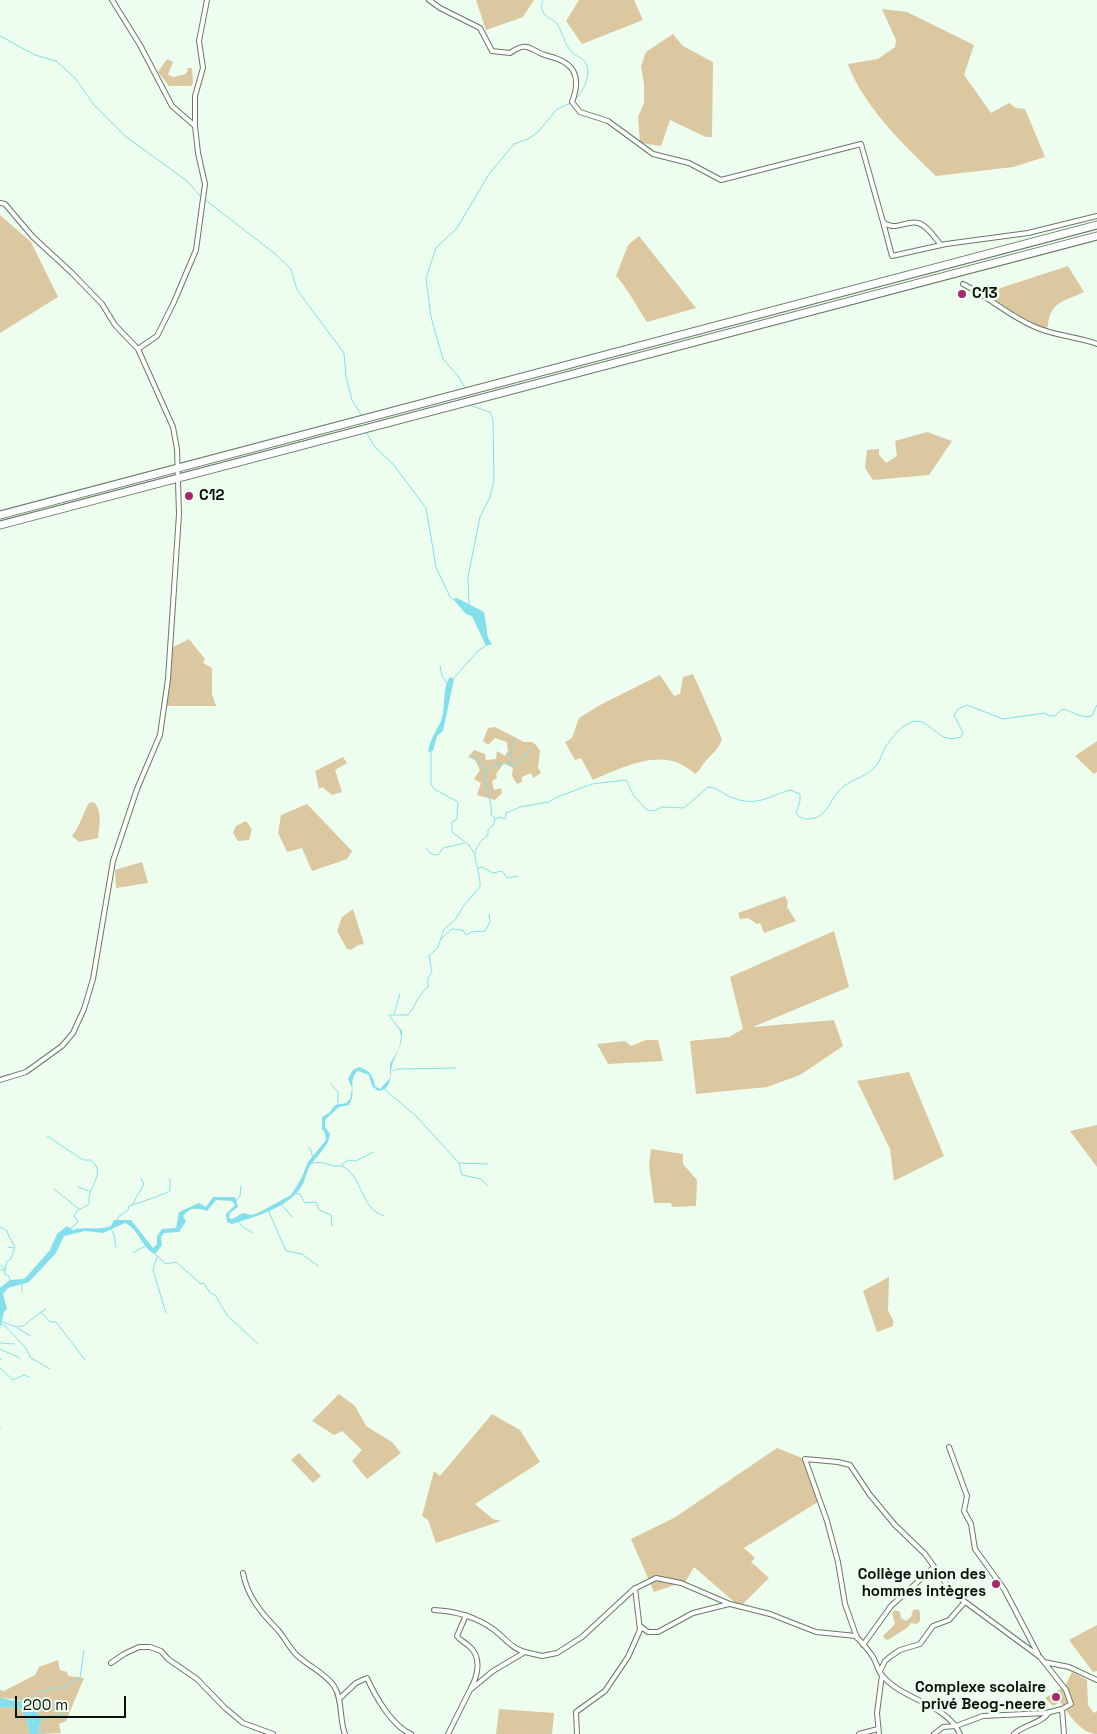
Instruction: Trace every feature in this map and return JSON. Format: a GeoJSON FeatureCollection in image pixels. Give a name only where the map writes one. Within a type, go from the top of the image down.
{"type":"FeatureCollection","features":[{"type":"Feature","properties":{"kind":"highway"},"geometry":{"type":"LineString","coordinates":[[0,515],[1097,225]]}},
{"type":"Feature","properties":{"kind":"highway"},"geometry":{"type":"LineString","coordinates":[[0,525],[1097,236]]}},
{"type":"Feature","properties":{"kind":"street"},"geometry":{"type":"LineString","coordinates":[[112,0],[140,44],[172,106],[195,126]]}},
{"type":"Feature","properties":{"kind":"street"},"geometry":{"type":"LineString","coordinates":[[138,349],[157,336],[196,250],[205,184],[198,153],[195,126],[195,96],[203,68],[199,41],[207,0]]}},
{"type":"Feature","properties":{"kind":"street"},"geometry":{"type":"LineString","coordinates":[[429,0],[440,8],[480,28],[492,52],[510,54],[518,48],[530,46],[548,56],[565,62],[576,77],[577,85],[572,102],[580,112],[608,121],[653,154],[689,163],[721,180],[861,144],[892,256],[941,245],[1028,233],[1097,216]]}},
{"type":"Feature","properties":{"kind":"street"},"geometry":{"type":"LineString","coordinates":[[0,203],[5,204],[33,237],[102,304],[114,325],[138,349],[173,427],[179,514],[170,653],[160,735],[137,790],[113,861],[91,985],[84,1009],[68,1040],[26,1072],[0,1080]]}},
{"type":"Feature","properties":{"kind":"street"},"geometry":{"type":"LineString","coordinates":[[883,222],[895,227],[918,223],[925,226],[941,245]]}},
{"type":"Feature","properties":{"kind":"street"},"geometry":{"type":"LineString","coordinates":[[962,284],[982,294],[1004,310],[1032,326],[1097,344]]}},
{"type":"Feature","properties":{"kind":"street"},"geometry":{"type":"LineString","coordinates":[[934,1734],[943,1727],[956,1726],[966,1721],[999,1714],[1049,1712],[1062,1709],[1071,1703],[1069,1694],[1040,1657],[1004,1589],[975,1549],[971,1524],[964,1511],[967,1496],[949,1447]]}},
{"type":"Feature","properties":{"kind":"street"},"geometry":{"type":"LineString","coordinates":[[960,1734],[956,1726],[937,1709],[902,1690],[881,1673],[857,1638],[845,1604],[838,1562],[827,1521],[805,1459],[850,1465],[870,1495],[895,1525],[925,1554],[953,1593],[964,1603],[1017,1638],[1040,1657]]}},
{"type":"Feature","properties":{"kind":"street"},"geometry":{"type":"LineString","coordinates":[[863,1645],[891,1606],[934,1567]]}},
{"type":"Feature","properties":{"kind":"street"},"geometry":{"type":"LineString","coordinates":[[243,1572],[246,1587],[262,1616],[279,1631],[298,1657],[323,1673],[334,1687],[339,1699],[345,1734]]}},
{"type":"Feature","properties":{"kind":"street"},"geometry":{"type":"LineString","coordinates":[[434,1610],[466,1615],[492,1628],[510,1644],[525,1652],[542,1656],[557,1653],[566,1648],[582,1637],[635,1588],[656,1578],[681,1583],[730,1604],[770,1614],[816,1632],[849,1634],[857,1638]]}},
{"type":"Feature","properties":{"kind":"street"},"geometry":{"type":"LineString","coordinates":[[577,1734],[576,1712],[598,1698],[612,1682],[628,1657],[640,1626],[635,1588]]}},
{"type":"Feature","properties":{"kind":"street"},"geometry":{"type":"LineString","coordinates":[[859,1734],[878,1732],[877,1713],[884,1662],[900,1650],[920,1644],[933,1626],[949,1620],[964,1603]]}},
{"type":"Feature","properties":{"kind":"street"},"geometry":{"type":"LineString","coordinates":[[640,1626],[648,1632],[658,1632],[694,1612],[730,1604]]}},
{"type":"Feature","properties":{"kind":"street"},"geometry":{"type":"LineString","coordinates":[[448,1734],[477,1675],[476,1659],[470,1647],[457,1636],[466,1615]]}},
{"type":"Feature","properties":{"kind":"street"},"geometry":{"type":"LineString","coordinates":[[111,1663],[139,1647],[150,1647],[161,1651],[168,1660],[197,1679],[224,1707],[243,1723],[273,1734]]}},
{"type":"Feature","properties":{"kind":"street"},"geometry":{"type":"LineString","coordinates":[[470,1690],[494,1671],[525,1652]]}},
{"type":"Feature","properties":{"kind":"street"},"geometry":{"type":"LineString","coordinates":[[1044,1662],[1068,1667],[1097,1680]]}},
{"type":"Feature","properties":{"kind":"street"},"geometry":{"type":"LineString","coordinates":[[339,1699],[356,1683],[367,1678],[378,1700],[402,1729],[411,1734]]}},
{"type":"Feature","properties":{"kind":"street"},"geometry":{"type":"LineString","coordinates":[[1062,1709],[1064,1734]]}},
{"type":"Feature","properties":{"kind":"street"},"geometry":{"type":"LineString","coordinates":[[1014,1734],[1022,1727],[1044,1718],[1049,1712]]}},
{"type":"Feature","properties":{"kind":"shaded area"},"geometry":{"type":"Polygon","coordinates":[[[476,0],[534,0],[523,17],[486,30],[476,0]]]}},
{"type":"Feature","properties":{"kind":"shaded area"},"geometry":{"type":"Polygon","coordinates":[[[579,0],[634,0],[643,20],[582,44],[566,21],[579,0]]]}},
{"type":"Feature","properties":{"kind":"shaded area"},"geometry":{"type":"Polygon","coordinates":[[[882,9],[907,12],[974,45],[964,75],[991,113],[1009,103],[1016,108],[1025,109],[1045,157],[1013,167],[936,176],[898,139],[874,109],[854,79],[848,64],[878,59],[895,47],[896,40],[882,9]]]}},
{"type":"Feature","properties":{"kind":"shaded area"},"geometry":{"type":"Polygon","coordinates":[[[673,34],[683,46],[713,62],[712,137],[706,137],[670,120],[661,146],[640,143],[638,117],[644,103],[641,66],[646,52],[673,34]]]}},
{"type":"Feature","properties":{"kind":"shaded area"},"geometry":{"type":"Polygon","coordinates":[[[167,59],[173,62],[168,75],[174,77],[186,74],[188,68],[192,68],[193,83],[191,86],[169,86],[158,72],[167,59]]]}},
{"type":"Feature","properties":{"kind":"shaded area"},"geometry":{"type":"Polygon","coordinates":[[[0,215],[31,242],[58,297],[0,333],[0,215]]]}},
{"type":"Feature","properties":{"kind":"shaded area"},"geometry":{"type":"Polygon","coordinates":[[[639,236],[696,308],[647,322],[629,292],[616,276],[628,245],[639,236]]]}},
{"type":"Feature","properties":{"kind":"shaded area"},"geometry":{"type":"Polygon","coordinates":[[[1068,266],[1084,292],[1062,302],[1053,309],[1048,321],[1047,331],[1032,326],[982,294],[1068,266]]]}},
{"type":"Feature","properties":{"kind":"shaded area"},"geometry":{"type":"Polygon","coordinates":[[[927,432],[952,441],[929,475],[873,480],[865,468],[867,450],[879,449],[879,455],[886,463],[897,456],[895,441],[927,432]]]}},
{"type":"Feature","properties":{"kind":"shaded area"},"geometry":{"type":"Polygon","coordinates":[[[189,639],[205,659],[203,663],[212,668],[212,694],[216,706],[165,706],[171,648],[189,639]]]}},
{"type":"Feature","properties":{"kind":"shaded area"},"geometry":{"type":"Polygon","coordinates":[[[693,674],[722,739],[717,749],[695,774],[683,765],[658,759],[631,764],[593,780],[581,758],[575,760],[565,742],[572,738],[579,718],[600,705],[660,675],[674,696],[680,694],[683,677],[693,674]]]}},
{"type":"Feature","properties":{"kind":"shaded area"},"geometry":{"type":"Polygon","coordinates":[[[495,727],[524,742],[532,742],[536,745],[540,751],[538,768],[541,773],[533,778],[531,773],[522,777],[522,782],[517,784],[512,776],[513,768],[504,763],[496,774],[497,778],[492,781],[494,790],[501,788],[502,793],[495,800],[477,795],[481,783],[474,779],[480,770],[475,760],[468,757],[474,750],[485,754],[486,760],[496,759],[497,751],[505,756],[508,751],[507,742],[495,738],[488,745],[483,741],[488,728],[495,727]]]}},
{"type":"Feature","properties":{"kind":"shaded area"},"geometry":{"type":"Polygon","coordinates":[[[1097,741],[1097,772],[1094,774],[1075,756],[1097,741]]]}},
{"type":"Feature","properties":{"kind":"shaded area"},"geometry":{"type":"Polygon","coordinates":[[[343,757],[347,763],[335,770],[342,792],[332,795],[322,787],[319,789],[315,771],[343,757]]]}},
{"type":"Feature","properties":{"kind":"shaded area"},"geometry":{"type":"Polygon","coordinates":[[[94,802],[99,810],[98,838],[79,842],[72,836],[89,803],[94,802]]]}},
{"type":"Feature","properties":{"kind":"shaded area"},"geometry":{"type":"Polygon","coordinates":[[[307,804],[352,851],[347,859],[312,871],[302,848],[287,852],[278,833],[281,815],[307,804]]]}},
{"type":"Feature","properties":{"kind":"shaded area"},"geometry":{"type":"Polygon","coordinates":[[[246,821],[252,829],[249,840],[238,841],[233,833],[236,826],[246,821]]]}},
{"type":"Feature","properties":{"kind":"shaded area"},"geometry":{"type":"Polygon","coordinates":[[[142,862],[148,883],[116,888],[115,870],[142,862]]]}},
{"type":"Feature","properties":{"kind":"shaded area"},"geometry":{"type":"Polygon","coordinates":[[[785,896],[788,902],[787,907],[796,921],[764,933],[760,923],[757,924],[748,918],[740,919],[738,913],[785,896]]]}},
{"type":"Feature","properties":{"kind":"shaded area"},"geometry":{"type":"Polygon","coordinates":[[[353,909],[364,944],[358,945],[351,950],[347,949],[337,931],[342,917],[353,909]]]}},
{"type":"Feature","properties":{"kind":"shaded area"},"geometry":{"type":"Polygon","coordinates":[[[834,931],[849,987],[753,1027],[834,1020],[843,1046],[800,1075],[767,1087],[696,1094],[690,1041],[729,1037],[743,1029],[730,977],[834,931]]]}},
{"type":"Feature","properties":{"kind":"shaded area"},"geometry":{"type":"Polygon","coordinates":[[[646,1040],[658,1040],[663,1061],[608,1064],[597,1044],[625,1041],[631,1046],[646,1040]]]}},
{"type":"Feature","properties":{"kind":"shaded area"},"geometry":{"type":"Polygon","coordinates":[[[909,1072],[944,1156],[894,1181],[890,1149],[857,1081],[909,1072]]]}},
{"type":"Feature","properties":{"kind":"shaded area"},"geometry":{"type":"Polygon","coordinates":[[[1097,1125],[1097,1167],[1070,1131],[1097,1125]]]}},
{"type":"Feature","properties":{"kind":"shaded area"},"geometry":{"type":"Polygon","coordinates":[[[651,1149],[683,1154],[683,1164],[697,1180],[696,1206],[672,1207],[671,1203],[654,1203],[649,1165],[651,1149]]]}},
{"type":"Feature","properties":{"kind":"shaded area"},"geometry":{"type":"Polygon","coordinates":[[[889,1277],[888,1310],[893,1320],[893,1326],[877,1332],[863,1291],[889,1277]]]}},
{"type":"Feature","properties":{"kind":"shaded area"},"geometry":{"type":"Polygon","coordinates":[[[339,1394],[355,1406],[366,1426],[392,1442],[401,1453],[367,1479],[352,1461],[362,1450],[342,1431],[334,1435],[312,1421],[339,1394]]]}},
{"type":"Feature","properties":{"kind":"shaded area"},"geometry":{"type":"Polygon","coordinates":[[[492,1414],[520,1430],[540,1462],[475,1504],[493,1519],[501,1521],[436,1543],[428,1520],[422,1516],[434,1471],[440,1476],[492,1414]]]}},
{"type":"Feature","properties":{"kind":"shaded area"},"geometry":{"type":"Polygon","coordinates":[[[777,1448],[804,1459],[821,1500],[744,1548],[755,1558],[751,1562],[769,1578],[740,1607],[694,1567],[686,1581],[654,1592],[631,1539],[674,1518],[777,1448]]]}},
{"type":"Feature","properties":{"kind":"shaded area"},"geometry":{"type":"Polygon","coordinates":[[[299,1453],[321,1476],[313,1483],[291,1460],[299,1453]]]}},
{"type":"Feature","properties":{"kind":"shaded area"},"geometry":{"type":"Polygon","coordinates":[[[918,1609],[920,1621],[917,1624],[911,1623],[907,1628],[888,1640],[885,1639],[883,1636],[895,1624],[892,1613],[895,1610],[900,1612],[901,1618],[906,1621],[911,1617],[913,1610],[918,1609]]]}},
{"type":"Feature","properties":{"kind":"shaded area"},"geometry":{"type":"Polygon","coordinates":[[[1097,1625],[1097,1671],[1093,1672],[1069,1640],[1097,1625]]]}},
{"type":"Feature","properties":{"kind":"shaded area"},"geometry":{"type":"Polygon","coordinates":[[[58,1660],[60,1670],[67,1672],[68,1676],[84,1678],[66,1721],[59,1724],[61,1733],[38,1734],[41,1719],[31,1702],[7,1698],[0,1699],[0,1690],[4,1691],[35,1675],[39,1667],[58,1660]]]}},
{"type":"Feature","properties":{"kind":"shaded area"},"geometry":{"type":"Polygon","coordinates":[[[1072,1672],[1087,1680],[1088,1705],[1094,1713],[1097,1711],[1097,1734],[1086,1731],[1081,1727],[1060,1702],[1053,1706],[1045,1698],[1065,1686],[1072,1672]]]}},
{"type":"Feature","properties":{"kind":"shaded area"},"geometry":{"type":"Polygon","coordinates":[[[0,1707],[20,1708],[26,1718],[30,1734],[0,1734],[0,1707]]]}},
{"type":"Feature","properties":{"kind":"shaded area"},"geometry":{"type":"Polygon","coordinates":[[[499,1709],[554,1713],[552,1734],[496,1734],[499,1709]]]}},
{"type":"Feature","properties":{"kind":"water"},"geometry":{"type":"Polygon","coordinates":[[[457,598],[484,612],[488,638],[492,644],[486,646],[472,616],[466,614],[453,599],[457,598]]]}},
{"type":"Feature","properties":{"kind":"water"},"geometry":{"type":"Polygon","coordinates":[[[450,677],[454,679],[443,731],[437,736],[433,751],[428,752],[431,740],[442,717],[447,682],[450,677]]]}},
{"type":"Feature","properties":{"kind":"water"},"geometry":{"type":"Polygon","coordinates":[[[399,1049],[393,1062],[389,1084],[383,1090],[378,1091],[372,1086],[369,1075],[358,1071],[353,1078],[352,1088],[348,1079],[353,1070],[359,1067],[366,1070],[372,1076],[375,1086],[380,1089],[390,1078],[390,1064],[399,1049]]]}},
{"type":"Feature","properties":{"kind":"water"},"geometry":{"type":"Polygon","coordinates":[[[352,1088],[349,1105],[339,1107],[325,1120],[325,1127],[330,1134],[328,1142],[310,1165],[303,1184],[290,1199],[281,1205],[232,1224],[227,1222],[226,1214],[235,1205],[232,1201],[216,1200],[207,1211],[197,1209],[186,1213],[183,1216],[186,1221],[179,1232],[164,1233],[161,1237],[162,1245],[155,1254],[147,1248],[134,1230],[125,1223],[103,1233],[85,1231],[64,1236],[56,1253],[29,1282],[8,1288],[3,1294],[7,1309],[4,1312],[0,1328],[0,1288],[10,1280],[24,1279],[50,1250],[57,1234],[67,1226],[73,1230],[101,1228],[111,1226],[114,1220],[131,1220],[153,1248],[157,1244],[157,1236],[162,1229],[176,1228],[179,1212],[199,1203],[206,1207],[213,1197],[235,1197],[238,1207],[230,1213],[229,1218],[232,1219],[243,1213],[251,1215],[258,1213],[291,1195],[301,1179],[308,1162],[326,1140],[322,1129],[322,1117],[329,1113],[335,1105],[346,1103],[350,1099],[352,1088]]]}},
{"type":"Feature","properties":{"kind":"water"},"geometry":{"type":"Polygon","coordinates":[[[0,1699],[31,1702],[41,1719],[38,1734],[30,1734],[26,1718],[20,1708],[0,1707],[0,1699]]]}},
{"type":"Feature","properties":{"kind":"waterway"},"geometry":{"type":"LineString","coordinates":[[543,0],[542,8],[544,13],[557,24],[569,48],[587,66],[586,82],[581,93],[574,100]]}},
{"type":"Feature","properties":{"kind":"waterway"},"geometry":{"type":"LineString","coordinates":[[0,36],[35,55],[56,61],[75,78],[94,105],[125,136],[187,181],[201,197]]}},
{"type":"Feature","properties":{"kind":"waterway"},"geometry":{"type":"LineString","coordinates":[[465,388],[458,376],[443,359],[431,317],[426,278],[436,248],[457,228],[489,174],[514,144],[528,139],[538,132],[557,109],[571,103]]}},
{"type":"Feature","properties":{"kind":"waterway"},"geometry":{"type":"LineString","coordinates":[[204,199],[274,253],[291,269],[297,290],[344,353],[346,377],[352,400],[362,416]]}},
{"type":"Feature","properties":{"kind":"waterway"},"geometry":{"type":"LineString","coordinates":[[469,405],[490,412],[493,420],[494,481],[490,497],[480,517],[468,577],[469,604]]}},
{"type":"Feature","properties":{"kind":"waterway"},"geometry":{"type":"LineString","coordinates":[[366,432],[375,447],[393,464],[426,508],[436,567],[450,597],[453,599]]}},
{"type":"Feature","properties":{"kind":"waterway"},"geometry":{"type":"LineString","coordinates":[[453,679],[478,651],[488,644]]}},
{"type":"Feature","properties":{"kind":"waterway"},"geometry":{"type":"LineString","coordinates":[[440,666],[442,676],[447,683]]}},
{"type":"Feature","properties":{"kind":"waterway"},"geometry":{"type":"LineString","coordinates":[[495,820],[499,817],[505,819],[506,813],[520,807],[549,802],[592,784],[625,780],[633,795],[647,810],[654,811],[662,807],[684,808],[708,787],[714,788],[733,798],[750,801],[763,800],[790,790],[800,794],[796,813],[805,819],[816,818],[825,811],[839,790],[865,775],[878,764],[885,748],[894,735],[904,726],[913,722],[926,724],[944,737],[952,739],[961,737],[963,733],[954,715],[958,709],[967,705],[1003,719],[1045,713],[1049,716],[1055,716],[1062,709],[1088,717],[1092,716],[1097,705]]}},
{"type":"Feature","properties":{"kind":"waterway"},"geometry":{"type":"LineString","coordinates":[[508,764],[513,759],[511,755],[513,740]]}},
{"type":"Feature","properties":{"kind":"waterway"},"geometry":{"type":"LineString","coordinates":[[431,750],[431,784],[434,789],[458,802],[457,819],[452,822],[452,832],[469,845],[474,853]]}},
{"type":"Feature","properties":{"kind":"waterway"},"geometry":{"type":"LineString","coordinates":[[399,1029],[389,1015],[408,1015],[428,987],[428,978],[432,972],[429,956],[438,947],[444,929],[455,920],[464,905],[480,887],[475,853],[481,842],[488,835],[488,830],[494,824],[495,818],[491,815],[486,772],[496,764],[515,766],[527,755],[529,750]]}},
{"type":"Feature","properties":{"kind":"waterway"},"geometry":{"type":"LineString","coordinates":[[472,755],[478,758],[486,772]]}},
{"type":"Feature","properties":{"kind":"waterway"},"geometry":{"type":"LineString","coordinates":[[426,848],[431,854],[438,855],[443,848],[464,843]]}},
{"type":"Feature","properties":{"kind":"waterway"},"geometry":{"type":"LineString","coordinates":[[478,868],[482,867],[493,873],[502,871],[507,878],[518,876]]}},
{"type":"Feature","properties":{"kind":"waterway"},"geometry":{"type":"LineString","coordinates":[[441,939],[452,929],[463,930],[466,935],[471,932],[485,931],[490,922],[489,914]]}},
{"type":"Feature","properties":{"kind":"waterway"},"geometry":{"type":"LineString","coordinates":[[394,1014],[400,994]]}},
{"type":"Feature","properties":{"kind":"waterway"},"geometry":{"type":"LineString","coordinates":[[393,1071],[397,1069],[456,1068]]}},
{"type":"Feature","properties":{"kind":"waterway"},"geometry":{"type":"LineString","coordinates":[[331,1084],[338,1092],[338,1103]]}},
{"type":"Feature","properties":{"kind":"waterway"},"geometry":{"type":"LineString","coordinates":[[384,1089],[416,1116],[459,1163],[487,1164]]}},
{"type":"Feature","properties":{"kind":"waterway"},"geometry":{"type":"LineString","coordinates":[[47,1136],[83,1160],[91,1160],[97,1167],[97,1177],[90,1194],[89,1204],[77,1211],[74,1216],[78,1222],[70,1229]]}},
{"type":"Feature","properties":{"kind":"waterway"},"geometry":{"type":"LineString","coordinates":[[308,1147],[311,1150],[313,1159]]}},
{"type":"Feature","properties":{"kind":"waterway"},"geometry":{"type":"LineString","coordinates":[[341,1166],[348,1160],[356,1161],[373,1152]]}},
{"type":"Feature","properties":{"kind":"waterway"},"geometry":{"type":"LineString","coordinates":[[311,1164],[320,1162],[342,1166],[354,1177],[370,1207],[384,1216]]}},
{"type":"Feature","properties":{"kind":"waterway"},"geometry":{"type":"LineString","coordinates":[[459,1163],[462,1175],[481,1179],[488,1186]]}},
{"type":"Feature","properties":{"kind":"waterway"},"geometry":{"type":"LineString","coordinates":[[132,1205],[144,1184],[141,1178]]}},
{"type":"Feature","properties":{"kind":"waterway"},"geometry":{"type":"LineString","coordinates":[[117,1221],[119,1216],[128,1210],[129,1206],[170,1191],[170,1179]]}},
{"type":"Feature","properties":{"kind":"waterway"},"geometry":{"type":"LineString","coordinates":[[236,1201],[240,1196],[241,1186]]}},
{"type":"Feature","properties":{"kind":"waterway"},"geometry":{"type":"LineString","coordinates":[[78,1187],[89,1191]]}},
{"type":"Feature","properties":{"kind":"waterway"},"geometry":{"type":"LineString","coordinates":[[54,1189],[79,1209]]}},
{"type":"Feature","properties":{"kind":"waterway"},"geometry":{"type":"LineString","coordinates":[[294,1193],[300,1194],[305,1203],[316,1202],[319,1210],[331,1215],[332,1226]]}},
{"type":"Feature","properties":{"kind":"waterway"},"geometry":{"type":"LineString","coordinates":[[281,1204],[292,1217]]}},
{"type":"Feature","properties":{"kind":"waterway"},"geometry":{"type":"LineString","coordinates":[[268,1210],[286,1251],[302,1254],[318,1266]]}},
{"type":"Feature","properties":{"kind":"waterway"},"geometry":{"type":"LineString","coordinates":[[237,1220],[243,1227],[253,1233]]}},
{"type":"Feature","properties":{"kind":"waterway"},"geometry":{"type":"LineString","coordinates":[[0,1227],[6,1230],[15,1247],[11,1259],[7,1261],[4,1274],[9,1276],[10,1281]]}},
{"type":"Feature","properties":{"kind":"waterway"},"geometry":{"type":"LineString","coordinates":[[111,1229],[116,1247]]}},
{"type":"Feature","properties":{"kind":"waterway"},"geometry":{"type":"LineString","coordinates":[[133,1253],[145,1246]]}},
{"type":"Feature","properties":{"kind":"waterway"},"geometry":{"type":"LineString","coordinates":[[8,1247],[14,1248]]}},
{"type":"Feature","properties":{"kind":"waterway"},"geometry":{"type":"LineString","coordinates":[[155,1254],[166,1264],[176,1262],[201,1284],[204,1283],[210,1293],[215,1295],[227,1315],[258,1344]]}},
{"type":"Feature","properties":{"kind":"waterway"},"geometry":{"type":"LineString","coordinates":[[157,1257],[153,1270],[166,1313]]}},
{"type":"Feature","properties":{"kind":"waterway"},"geometry":{"type":"LineString","coordinates":[[1,1265],[5,1270]]}},
{"type":"Feature","properties":{"kind":"waterway"},"geometry":{"type":"LineString","coordinates":[[22,1283],[22,1292]]}},
{"type":"Feature","properties":{"kind":"waterway"},"geometry":{"type":"LineString","coordinates":[[41,1312],[46,1309]]}},
{"type":"Feature","properties":{"kind":"waterway"},"geometry":{"type":"LineString","coordinates":[[0,1321],[16,1327],[23,1326],[41,1312],[50,1322],[56,1322],[85,1360]]}},
{"type":"Feature","properties":{"kind":"waterway"},"geometry":{"type":"LineString","coordinates":[[0,1324],[4,1325],[25,1347],[31,1358],[50,1369]]}},
{"type":"Feature","properties":{"kind":"waterway"},"geometry":{"type":"LineString","coordinates":[[17,1328],[31,1336]]}},
{"type":"Feature","properties":{"kind":"waterway"},"geometry":{"type":"LineString","coordinates":[[0,1343],[14,1344]]}},
{"type":"Feature","properties":{"kind":"waterway"},"geometry":{"type":"LineString","coordinates":[[0,1349],[20,1358]]}},
{"type":"Feature","properties":{"kind":"waterway"},"geometry":{"type":"LineString","coordinates":[[0,1368],[13,1380],[24,1375],[29,1377]]}},
{"type":"Feature","properties":{"kind":"waterway"},"geometry":{"type":"LineString","coordinates":[[28,1702],[41,1690],[62,1688],[80,1678],[84,1650]]}},
{"type":"Feature","properties":{"kind":"waterway"},"geometry":{"type":"LineString","coordinates":[[34,1706],[60,1703]]}},
{"type":"Feature","properties":{"kind":"waterway"},"geometry":{"type":"LineString","coordinates":[[41,1720],[58,1714],[66,1716]]}},
{"type":"Feature","properties":{"kind":"waterway"},"geometry":{"type":"LineString","coordinates":[[40,1731],[45,1734]]}},
{"type":"Feature","properties":{"kind":"place","name":"C13"},"geometry":{"type":"Point","coordinates":[962,294]}},
{"type":"Feature","properties":{"kind":"place","name":"C12"},"geometry":{"type":"Point","coordinates":[189,496]}},
{"type":"Feature","properties":{"kind":"place","name":"Collège union des hommes intègres"},"geometry":{"type":"Point","coordinates":[996,1584]}},
{"type":"Feature","properties":{"kind":"place","name":"Complexe scolaire privé Beog-neere"},"geometry":{"type":"Point","coordinates":[1056,1697]}}]}
